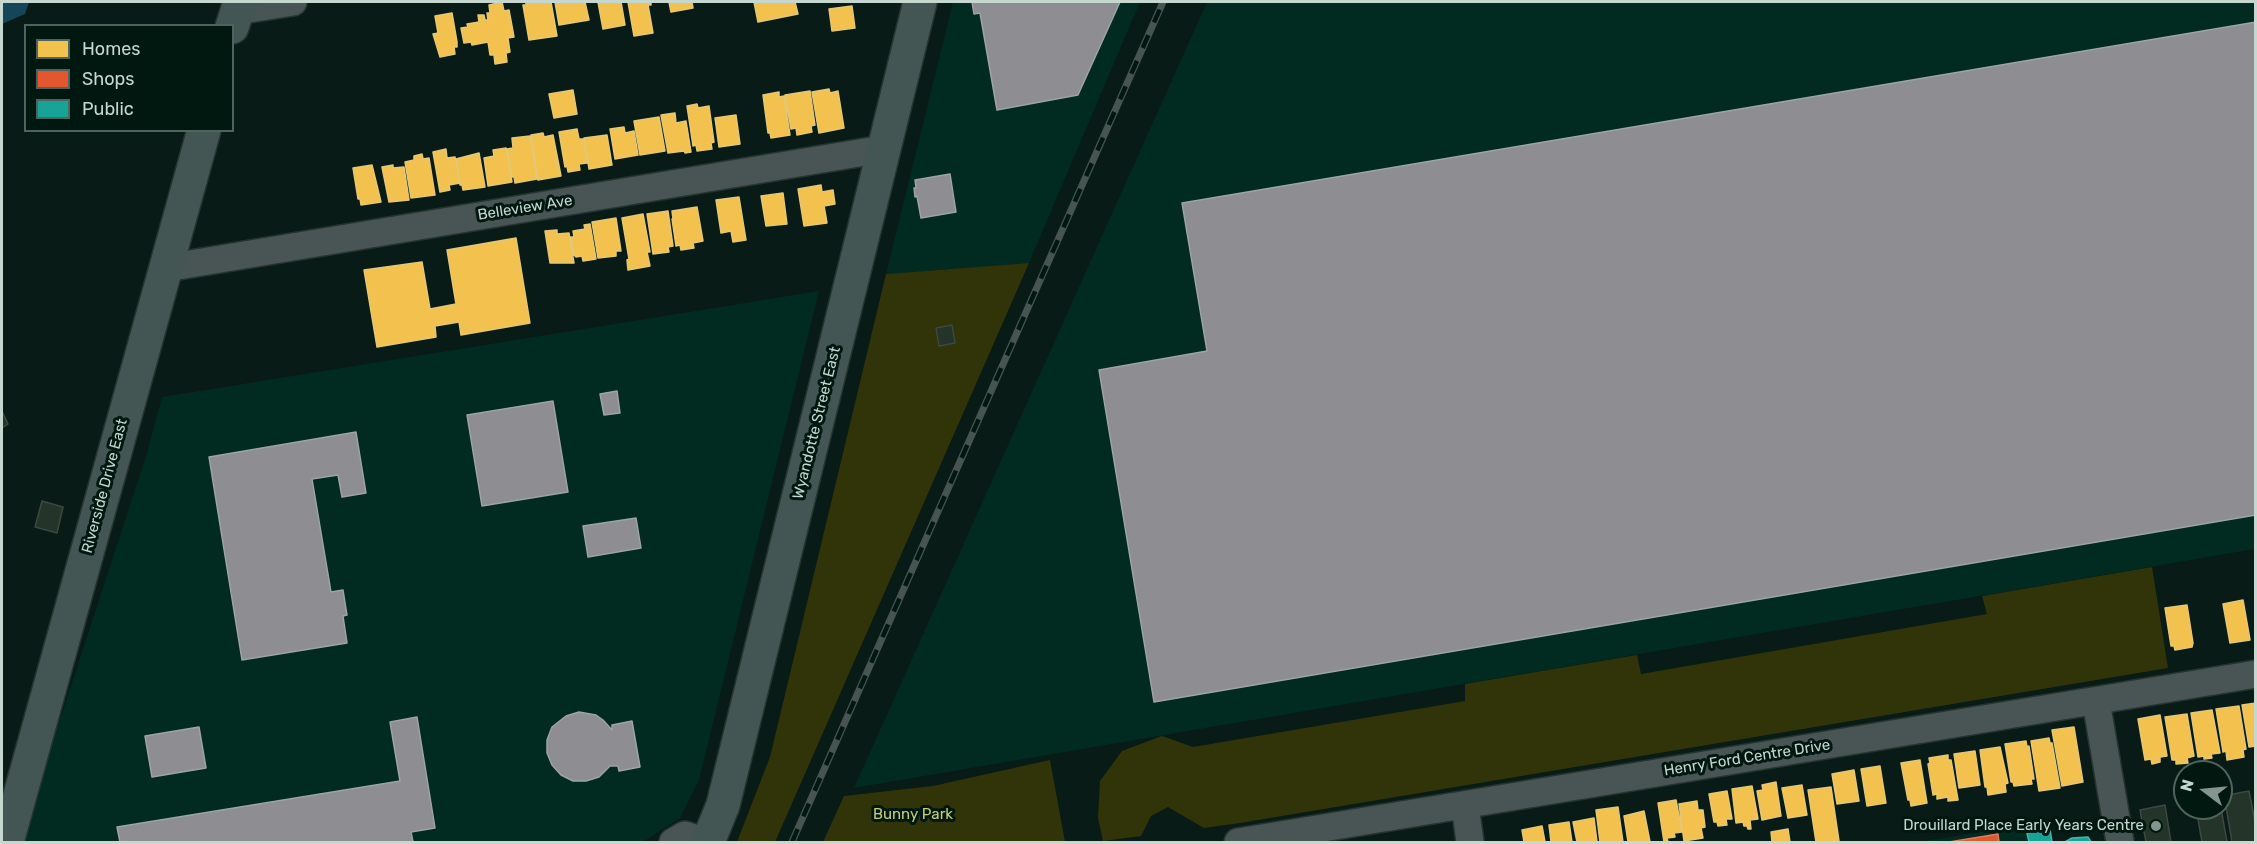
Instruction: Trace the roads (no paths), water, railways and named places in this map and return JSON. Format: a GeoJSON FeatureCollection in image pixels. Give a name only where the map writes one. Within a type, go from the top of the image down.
{"type":"FeatureCollection","features":[{"type":"Feature","properties":{"kind":"main road","name":"Wyandotte Street East"},"geometry":{"type":"LineString","coordinates":[[707,843],[723,805],[920,2]]}},
{"type":"Feature","properties":{"kind":"main road","name":"Riverside Drive East"},"geometry":{"type":"LineString","coordinates":[[7,843],[203,132]]}},
{"type":"Feature","properties":{"kind":"street"},"geometry":{"type":"LineString","coordinates":[[236,13],[293,2]]}},
{"type":"Feature","properties":{"kind":"street","name":"Belleview Ave"},"geometry":{"type":"LineString","coordinates":[[166,268],[883,149]]}},
{"type":"Feature","properties":{"kind":"street","name":"Henry Ford Centre Drive"},"geometry":{"type":"LineString","coordinates":[[1238,843],[2256,674]]}},
{"type":"Feature","properties":{"kind":"street"},"geometry":{"type":"LineString","coordinates":[[2096,701],[2120,843]]}},
{"type":"Feature","properties":{"kind":"street"},"geometry":{"type":"LineString","coordinates":[[1465,805],[1470,843]]}},
{"type":"Feature","properties":{"kind":"street"},"geometry":{"type":"LineString","coordinates":[[673,843],[685,835],[707,843]]}},
{"type":"Feature","properties":{"kind":"water"},"geometry":{"type":"Polygon","coordinates":[[[2,2],[29,2],[25,14],[2,24],[2,2]]]}},
{"type":"Feature","properties":{"kind":"railway"},"geometry":{"type":"LineString","coordinates":[[792,842],[1163,2]]}},
{"type":"Feature","properties":{"kind":"place","name":"Drouillard Place Early Years Centre"},"geometry":{"type":"Point","coordinates":[2156,826]}},
{"type":"Feature","properties":{"kind":"park label","name":"Bunny Park"},"geometry":{"type":"Point","coordinates":[913,815]}}]}
